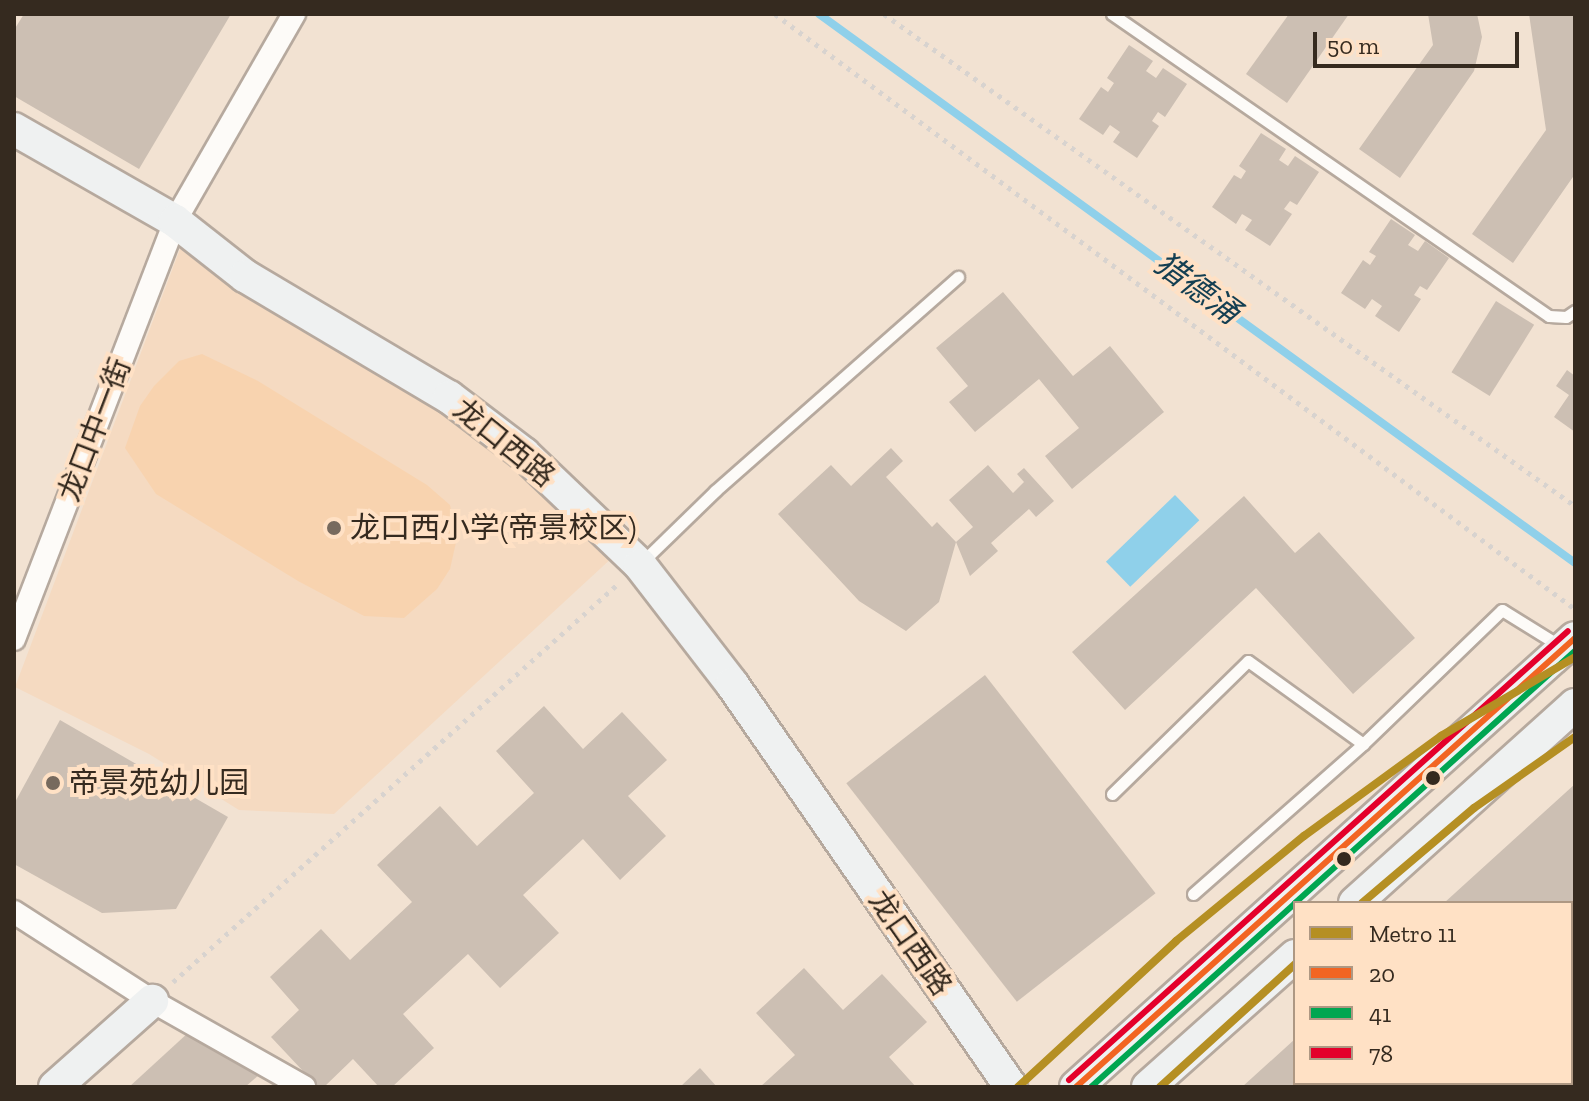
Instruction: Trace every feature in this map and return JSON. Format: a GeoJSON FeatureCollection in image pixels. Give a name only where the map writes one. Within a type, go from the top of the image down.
{"type":"FeatureCollection","features":[{"type":"Feature","properties":{"kind":"street","name":"龙口中一街"},"geometry":{"type":"LineString","coordinates":[[14,639],[175,221],[294,14]]}},
{"type":"Feature","properties":{"kind":"street","name":"龙口西路"},"geometry":{"type":"LineString","coordinates":[[14,129],[175,221],[245,276],[449,397],[524,454],[640,565],[732,684],[1011,1087]]}},
{"type":"Feature","properties":{"kind":"street"},"geometry":{"type":"LineString","coordinates":[[1076,1087],[1570,643]]}},
{"type":"Feature","properties":{"kind":"street"},"geometry":{"type":"LineString","coordinates":[[1357,901],[1575,705]]}},
{"type":"Feature","properties":{"kind":"street"},"geometry":{"type":"LineString","coordinates":[[14,912],[152,1001],[304,1087]]}},
{"type":"Feature","properties":{"kind":"street"},"geometry":{"type":"LineString","coordinates":[[1148,1087],[1293,958]]}},
{"type":"Feature","properties":{"kind":"street"},"geometry":{"type":"LineString","coordinates":[[55,1087],[152,1001]]}},
{"type":"Feature","properties":{"kind":"lane"},"geometry":{"type":"LineString","coordinates":[[1112,14],[1549,316],[1566,317],[1575,311]]}},
{"type":"Feature","properties":{"kind":"lane"},"geometry":{"type":"LineString","coordinates":[[640,565],[715,491],[958,277]]}},
{"type":"Feature","properties":{"kind":"lane"},"geometry":{"type":"LineString","coordinates":[[1193,894],[1363,744],[1502,610],[1570,643]]}},
{"type":"Feature","properties":{"kind":"lane"},"geometry":{"type":"LineString","coordinates":[[1112,794],[1248,661],[1363,744]]}},
{"type":"Feature","properties":{"kind":"path"},"geometry":{"type":"LineString","coordinates":[[775,14],[1575,609]]}},
{"type":"Feature","properties":{"kind":"path"},"geometry":{"type":"LineString","coordinates":[[884,14],[1575,506]]}},
{"type":"Feature","properties":{"kind":"path"},"geometry":{"type":"LineString","coordinates":[[152,1001],[640,565]]}},
{"type":"Feature","properties":{"kind":"shaded area","name":"龙口西小学(帝景校区)"},"geometry":{"type":"Polygon","coordinates":[[[183,241],[438,389],[614,556],[334,814],[239,810],[149,754],[15,687],[183,241]]]}},
{"type":"Feature","properties":{"kind":"shaded area"},"geometry":{"type":"Polygon","coordinates":[[[202,354],[258,381],[427,485],[450,505],[457,538],[450,569],[437,589],[404,618],[364,616],[298,581],[156,494],[125,448],[140,406],[154,386],[179,361],[202,354]]]}},
{"type":"Feature","properties":{"kind":"water"},"geometry":{"type":"Polygon","coordinates":[[[1175,495],[1199,520],[1130,587],[1106,562],[1175,495]]]}},
{"type":"Feature","properties":{"kind":"building"},"geometry":{"type":"Polygon","coordinates":[[[24,14],[231,14],[139,169],[14,96],[14,30],[24,14]]]}},
{"type":"Feature","properties":{"kind":"building"},"geometry":{"type":"Polygon","coordinates":[[[1289,14],[1349,14],[1287,103],[1246,74],[1289,14]]]}},
{"type":"Feature","properties":{"kind":"building"},"geometry":{"type":"Polygon","coordinates":[[[1428,14],[1477,14],[1482,37],[1474,71],[1400,178],[1359,149],[1433,45],[1428,14]]]}},
{"type":"Feature","properties":{"kind":"building"},"geometry":{"type":"Polygon","coordinates":[[[1529,14],[1574,14],[1575,174],[1513,263],[1472,234],[1546,130],[1529,14]]]}},
{"type":"Feature","properties":{"kind":"building"},"geometry":{"type":"Polygon","coordinates":[[[1129,45],[1153,61],[1146,71],[1156,78],[1163,68],[1187,84],[1165,117],[1158,112],[1152,121],[1159,126],[1137,158],[1113,142],[1120,132],[1110,125],[1103,135],[1079,119],[1101,87],[1108,92],[1114,83],[1107,78],[1129,45]]]}},
{"type":"Feature","properties":{"kind":"building"},"geometry":{"type":"Polygon","coordinates":[[[1261,133],[1286,149],[1279,160],[1288,166],[1295,156],[1319,172],[1297,205],[1290,201],[1284,209],[1292,214],[1270,246],[1245,230],[1252,220],[1242,214],[1236,224],[1212,207],[1234,175],[1241,179],[1246,171],[1239,166],[1261,133]]]}},
{"type":"Feature","properties":{"kind":"building"},"geometry":{"type":"Polygon","coordinates":[[[1391,219],[1415,235],[1408,245],[1418,251],[1425,241],[1449,258],[1427,290],[1420,286],[1414,295],[1421,299],[1399,332],[1375,316],[1382,306],[1372,299],[1365,309],[1341,293],[1363,260],[1370,265],[1376,256],[1369,252],[1391,219]]]}},
{"type":"Feature","properties":{"kind":"building"},"geometry":{"type":"Polygon","coordinates":[[[1003,292],[1073,376],[1110,346],[1164,412],[1072,489],[1045,456],[1079,428],[1039,379],[975,432],[949,402],[968,386],[936,348],[1003,292]]]}},
{"type":"Feature","properties":{"kind":"building"},"geometry":{"type":"Polygon","coordinates":[[[1496,301],[1534,325],[1490,396],[1451,372],[1496,301]]]}},
{"type":"Feature","properties":{"kind":"building"},"geometry":{"type":"Polygon","coordinates":[[[1567,370],[1575,376],[1575,432],[1554,417],[1569,395],[1556,386],[1567,370]]]}},
{"type":"Feature","properties":{"kind":"building"},"geometry":{"type":"Polygon","coordinates":[[[891,448],[903,461],[886,477],[932,527],[937,522],[956,542],[939,602],[906,631],[859,601],[778,514],[831,465],[851,486],[891,448]]]}},
{"type":"Feature","properties":{"kind":"building"},"geometry":{"type":"Polygon","coordinates":[[[988,465],[1013,493],[1024,482],[1017,474],[1024,468],[1054,501],[1036,517],[1029,509],[991,543],[998,551],[970,576],[956,542],[973,527],[949,500],[988,465]]]}},
{"type":"Feature","properties":{"kind":"building"},"geometry":{"type":"Polygon","coordinates":[[[1244,496],[1295,553],[1319,532],[1415,638],[1353,694],[1256,588],[1125,710],[1072,652],[1244,496]]]}},
{"type":"Feature","properties":{"kind":"building"},"geometry":{"type":"Polygon","coordinates":[[[985,675],[1156,893],[1017,1002],[846,783],[985,675]]]}},
{"type":"Feature","properties":{"kind":"building"},"geometry":{"type":"Polygon","coordinates":[[[544,706],[583,749],[622,712],[667,760],[628,796],[666,836],[620,880],[583,839],[523,895],[559,933],[500,988],[468,954],[403,1014],[434,1048],[392,1087],[379,1087],[353,1059],[324,1087],[318,1087],[271,1037],[299,1010],[270,977],[321,929],[350,960],[412,902],[377,865],[440,806],[477,846],[534,793],[496,751],[544,706]]]}},
{"type":"Feature","properties":{"kind":"building"},"geometry":{"type":"Polygon","coordinates":[[[60,720],[228,817],[176,909],[102,913],[14,864],[14,804],[60,720]]]}},
{"type":"Feature","properties":{"kind":"building"},"geometry":{"type":"Polygon","coordinates":[[[1575,784],[1573,978],[1573,901],[1446,901],[1575,784]]]}},
{"type":"Feature","properties":{"kind":"building"},"geometry":{"type":"Polygon","coordinates":[[[804,968],[843,1010],[882,974],[927,1022],[889,1057],[916,1087],[760,1087],[795,1055],[756,1013],[804,968]]]}},
{"type":"Feature","properties":{"kind":"building"},"geometry":{"type":"Polygon","coordinates":[[[189,1032],[259,1075],[245,1087],[129,1087],[189,1032]]]}},
{"type":"Feature","properties":{"kind":"building"},"geometry":{"type":"Polygon","coordinates":[[[1293,1041],[1293,1085],[1456,1085],[1453,1087],[1242,1087],[1293,1041]]]}},
{"type":"Feature","properties":{"kind":"building"},"geometry":{"type":"Polygon","coordinates":[[[700,1068],[717,1087],[680,1087],[700,1068]]]}},
{"type":"Feature","properties":{"kind":"waterway","name":"猎德涌"},"geometry":{"type":"LineString","coordinates":[[819,14],[1575,563]]}},
{"type":"Feature","properties":{"kind":"metro line","name":"11"},"geometry":{"type":"LineString","coordinates":[[1018,1087],[1176,941],[1304,836],[1441,736],[1575,657]]}},
{"type":"Feature","properties":{"kind":"metro line","name":"11"},"geometry":{"type":"LineString","coordinates":[[1364,901],[1474,808],[1575,737]]}},
{"type":"Feature","properties":{"kind":"metro line","name":"11"},"geometry":{"type":"LineString","coordinates":[[1160,1087],[1293,966]]}},
{"type":"Feature","properties":{"kind":"transit line","name":"78"},"geometry":{"type":"LineString","coordinates":[[1069,1080],[1568,631]]}},
{"type":"Feature","properties":{"kind":"transit line","name":"20"},"geometry":{"type":"LineString","coordinates":[[1076,1087],[1575,638]]}},
{"type":"Feature","properties":{"kind":"transit line","name":"41"},"geometry":{"type":"LineString","coordinates":[[1297,901],[1575,651]]}},
{"type":"Feature","properties":{"kind":"transit line","name":"41"},"geometry":{"type":"LineString","coordinates":[[1091,1087],[1293,905]]}},
{"type":"Feature","properties":{"kind":"place","name":"龙口西小学(帝景校区)"},"geometry":{"type":"Point","coordinates":[334,528]}},
{"type":"Feature","properties":{"kind":"place","name":"帝景苑幼儿园"},"geometry":{"type":"Point","coordinates":[53,783]}}]}
